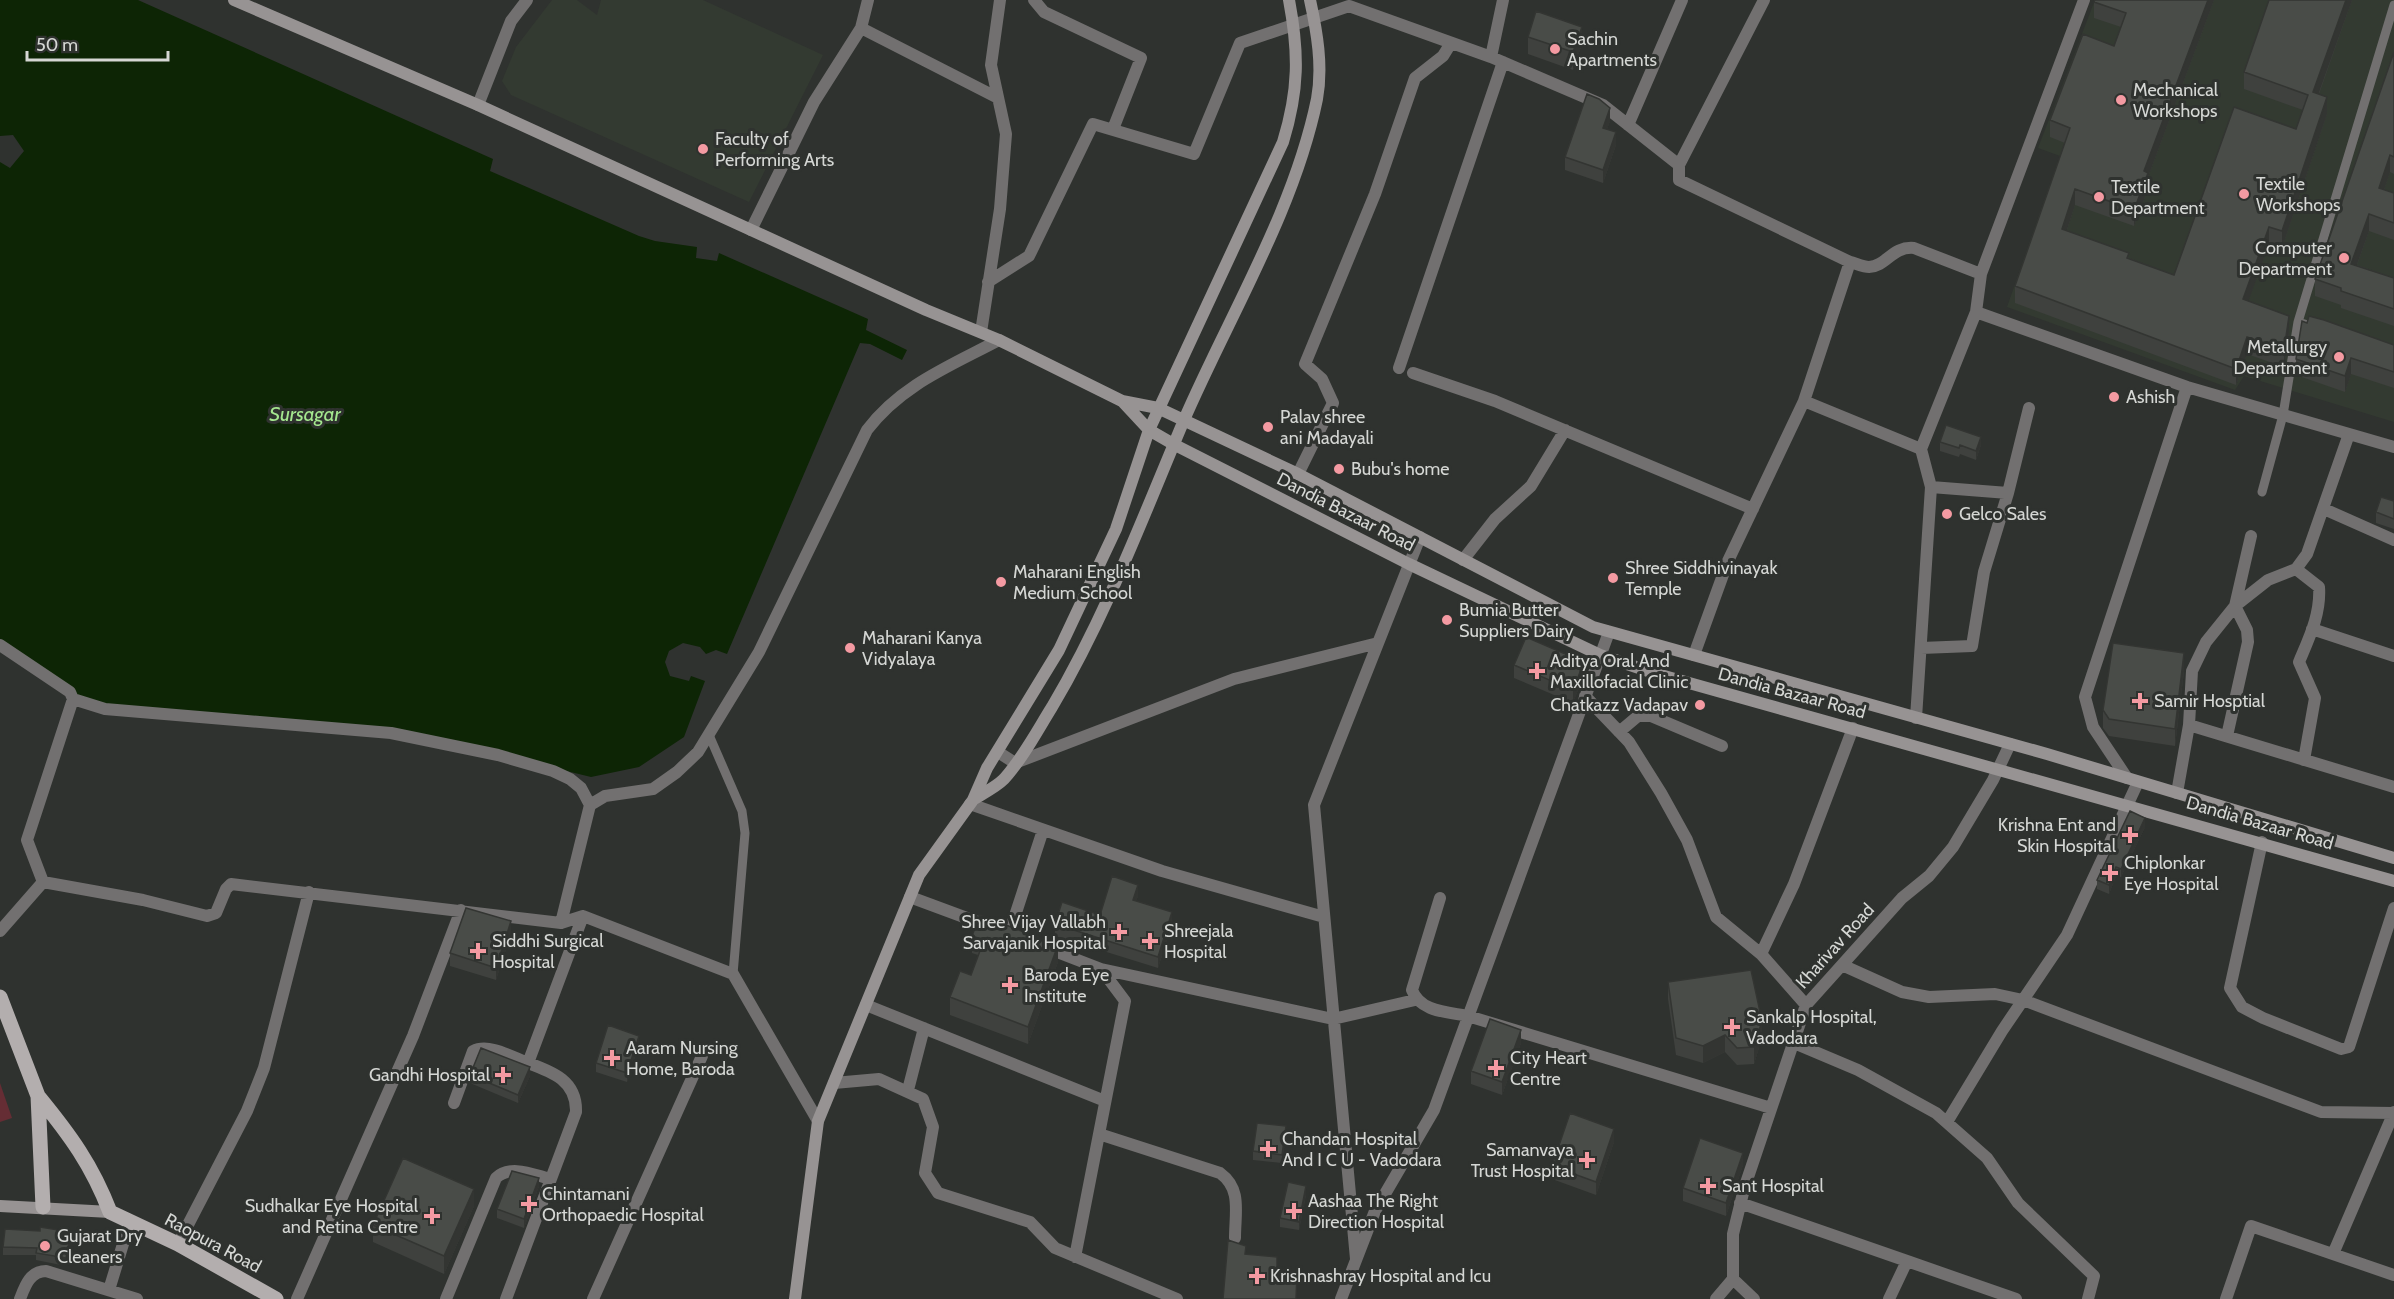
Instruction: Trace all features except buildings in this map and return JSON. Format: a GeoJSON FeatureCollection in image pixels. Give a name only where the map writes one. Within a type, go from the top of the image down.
{"type":"FeatureCollection","features":[{"type":"Feature","properties":{"kind":"main road"},"geometry":{"type":"LineString","coordinates":[[0,997],[38,1096],[73,1140],[96,1176],[110,1212]]}},
{"type":"Feature","properties":{"kind":"main road"},"geometry":{"type":"LineString","coordinates":[[38,1096],[43,1207]]}},
{"type":"Feature","properties":{"kind":"main road","name":"Raopura Road"},"geometry":{"type":"LineString","coordinates":[[110,1212],[178,1244],[276,1299]]}},
{"type":"Feature","properties":{"kind":"street"},"geometry":{"type":"LineString","coordinates":[[234,0],[478,105],[926,310],[999,340],[1122,401]]}},
{"type":"Feature","properties":{"kind":"street"},"geometry":{"type":"LineString","coordinates":[[478,105],[511,21],[527,0]]}},
{"type":"Feature","properties":{"kind":"street"},"geometry":{"type":"LineString","coordinates":[[751,230],[814,102],[861,28],[868,0]]}},
{"type":"Feature","properties":{"kind":"street"},"geometry":{"type":"LineString","coordinates":[[981,332],[1000,209],[1006,134],[991,65],[1000,0]]}},
{"type":"Feature","properties":{"kind":"street"},"geometry":{"type":"LineString","coordinates":[[1034,0],[1044,12],[1141,58],[1113,129]]}},
{"type":"Feature","properties":{"kind":"street"},"geometry":{"type":"LineString","coordinates":[[795,1299],[818,1121],[919,875],[972,802],[987,768],[1059,650],[1116,529],[1158,408],[1283,142],[1296,94],[1293,24],[1288,0]]}},
{"type":"Feature","properties":{"kind":"street"},"geometry":{"type":"LineString","coordinates":[[972,802],[1003,780],[1076,667],[1110,596],[1184,421],[1275,224],[1310,130],[1318,96],[1320,62],[1310,0]]}},
{"type":"Feature","properties":{"kind":"street"},"geometry":{"type":"LineString","coordinates":[[1491,57],[1503,0]]}},
{"type":"Feature","properties":{"kind":"street"},"geometry":{"type":"LineString","coordinates":[[1628,125],[1682,0]]}},
{"type":"Feature","properties":{"kind":"street"},"geometry":{"type":"LineString","coordinates":[[1764,0],[1679,165],[1679,180],[1850,262],[1869,267],[1881,263],[1904,247],[1914,248],[1981,274]]}},
{"type":"Feature","properties":{"kind":"street"},"geometry":{"type":"LineString","coordinates":[[1917,718],[1931,487],[1921,449],[1976,312],[1981,274],[2084,0]]}},
{"type":"Feature","properties":{"kind":"street"},"geometry":{"type":"LineString","coordinates":[[988,282],[1029,256],[1093,124],[1194,154],[1240,43],[1349,6],[1491,57],[1604,105],[1679,165]]}},
{"type":"Feature","properties":{"kind":"street"},"geometry":{"type":"LineString","coordinates":[[861,28],[998,98]]}},
{"type":"Feature","properties":{"kind":"street"},"geometry":{"type":"LineString","coordinates":[[1298,474],[1333,403],[1322,379],[1305,364],[1375,194],[1415,78],[1443,56],[1451,43]]}},
{"type":"Feature","properties":{"kind":"street"},"geometry":{"type":"LineString","coordinates":[[1399,369],[1503,62]]}},
{"type":"Feature","properties":{"kind":"street"},"geometry":{"type":"LineString","coordinates":[[1694,656],[1728,561],[1804,401],[1850,262]]}},
{"type":"Feature","properties":{"kind":"street"},"geometry":{"type":"LineString","coordinates":[[1976,312],[2187,387],[2394,447]]}},
{"type":"Feature","properties":{"kind":"street"},"geometry":{"type":"LineString","coordinates":[[590,805],[604,796],[652,789],[684,766],[709,735],[759,652],[867,430],[886,407],[905,390],[999,340]]}},
{"type":"Feature","properties":{"kind":"street"},"geometry":{"type":"LineString","coordinates":[[1413,373],[1495,400],[1753,509]]}},
{"type":"Feature","properties":{"kind":"street"},"geometry":{"type":"LineString","coordinates":[[1947,1122],[2023,1000],[2067,935],[2128,804],[2133,780],[2093,727],[2085,697],[2187,387]]}},
{"type":"Feature","properties":{"kind":"street","name":"Dandia Bazaar Road"},"geometry":{"type":"LineString","coordinates":[[1122,401],[1158,408],[1298,474],[1593,627],[2010,744],[2394,858]]}},
{"type":"Feature","properties":{"kind":"street","name":"Dandia Bazaar Road"},"geometry":{"type":"LineString","coordinates":[[1122,401],[1149,430],[1175,445],[1409,564],[1600,656],[2394,881]]}},
{"type":"Feature","properties":{"kind":"street"},"geometry":{"type":"LineString","coordinates":[[1804,401],[1921,449]]}},
{"type":"Feature","properties":{"kind":"street"},"geometry":{"type":"LineString","coordinates":[[1921,648],[1972,646],[1984,572],[2008,493],[2029,408]]}},
{"type":"Feature","properties":{"kind":"street"},"geometry":{"type":"LineString","coordinates":[[1463,560],[1495,519],[1531,486],[1565,430]]}},
{"type":"Feature","properties":{"kind":"street"},"geometry":{"type":"LineString","coordinates":[[2177,793],[2189,725],[2192,671],[2197,657],[2214,631],[2235,606],[2268,580],[2296,569],[2307,554],[2325,509],[2349,434]]}},
{"type":"Feature","properties":{"kind":"street"},"geometry":{"type":"LineString","coordinates":[[1931,487],[2008,493]]}},
{"type":"Feature","properties":{"kind":"street"},"geometry":{"type":"LineString","coordinates":[[2325,509],[2394,540]]}},
{"type":"Feature","properties":{"kind":"street"},"geometry":{"type":"LineString","coordinates":[[2227,736],[2248,642],[2247,630],[2235,606],[2251,536]]}},
{"type":"Feature","properties":{"kind":"street"},"geometry":{"type":"LineString","coordinates":[[1356,1259],[1314,805],[1420,537]]}},
{"type":"Feature","properties":{"kind":"street"},"geometry":{"type":"LineString","coordinates":[[2296,569],[2319,588],[2320,601],[2313,630],[2299,662],[2315,698],[2304,760]]}},
{"type":"Feature","properties":{"kind":"street"},"geometry":{"type":"LineString","coordinates":[[2313,630],[2394,656]]}},
{"type":"Feature","properties":{"kind":"street"},"geometry":{"type":"LineString","coordinates":[[1343,1298],[1375,1211],[1434,1110],[1609,632]]}},
{"type":"Feature","properties":{"kind":"street"},"geometry":{"type":"LineString","coordinates":[[1015,763],[1233,679],[1378,643]]}},
{"type":"Feature","properties":{"kind":"street"},"geometry":{"type":"LineString","coordinates":[[0,645],[70,692],[73,699],[27,840],[43,882]]}},
{"type":"Feature","properties":{"kind":"street"},"geometry":{"type":"LineString","coordinates":[[1586,696],[1629,742],[1661,793],[1687,840],[1716,917],[1761,954],[1806,1005]]}},
{"type":"Feature","properties":{"kind":"street"},"geometry":{"type":"LineString","coordinates":[[73,699],[119,712],[391,733],[498,755],[553,771],[570,779],[581,788],[590,805],[561,923]]}},
{"type":"Feature","properties":{"kind":"street"},"geometry":{"type":"LineString","coordinates":[[1619,732],[1638,716],[1651,716],[1722,746]]}},
{"type":"Feature","properties":{"kind":"street"},"geometry":{"type":"LineString","coordinates":[[2189,725],[2394,787]]}},
{"type":"Feature","properties":{"kind":"street"},"geometry":{"type":"LineString","coordinates":[[1761,954],[1794,884],[1853,728]]}},
{"type":"Feature","properties":{"kind":"street","name":"Kharivav Road"},"geometry":{"type":"LineString","coordinates":[[1733,1279],[1733,1234],[1740,1203],[1806,1005],[1902,898],[1929,876],[1953,847],[1999,768],[2010,744]]}},
{"type":"Feature","properties":{"kind":"street"},"geometry":{"type":"LineString","coordinates":[[998,752],[1015,763]]}},
{"type":"Feature","properties":{"kind":"street"},"geometry":{"type":"LineString","coordinates":[[972,802],[1043,830],[1162,871],[1324,917]]}},
{"type":"Feature","properties":{"kind":"street"},"geometry":{"type":"LineString","coordinates":[[1019,938],[1043,830]]}},
{"type":"Feature","properties":{"kind":"street"},"geometry":{"type":"LineString","coordinates":[[2262,842],[2230,988],[2242,1007],[2263,1018],[2341,1049],[2349,1047],[2394,908]]}},
{"type":"Feature","properties":{"kind":"street"},"geometry":{"type":"LineString","coordinates":[[43,882],[143,900],[207,916],[216,913],[226,889],[231,884],[561,923],[583,916],[733,974],[818,1121]]}},
{"type":"Feature","properties":{"kind":"street"},"geometry":{"type":"LineString","coordinates":[[0,931],[43,882]]}},
{"type":"Feature","properties":{"kind":"street"},"geometry":{"type":"LineString","coordinates":[[178,1244],[247,1111],[264,1068],[309,892]]}},
{"type":"Feature","properties":{"kind":"street"},"geometry":{"type":"LineString","coordinates":[[910,897],[1101,969],[1333,1019],[1415,1000]]}},
{"type":"Feature","properties":{"kind":"street"},"geometry":{"type":"LineString","coordinates":[[1440,898],[1412,990],[1415,1000],[1422,1006],[1468,1016],[1771,1108]]}},
{"type":"Feature","properties":{"kind":"street"},"geometry":{"type":"LineString","coordinates":[[297,1299],[413,1036],[461,910]]}},
{"type":"Feature","properties":{"kind":"street"},"geometry":{"type":"LineString","coordinates":[[528,1063],[583,916]]}},
{"type":"Feature","properties":{"kind":"street"},"geometry":{"type":"LineString","coordinates":[[1842,965],[1902,992],[1929,997],[1995,994],[2023,1000],[2321,1112],[2394,1112],[2333,1254]]}},
{"type":"Feature","properties":{"kind":"street"},"geometry":{"type":"LineString","coordinates":[[1075,1257],[1125,1001],[1101,969]]}},
{"type":"Feature","properties":{"kind":"street"},"geometry":{"type":"LineString","coordinates":[[866,1005],[1105,1101]]}},
{"type":"Feature","properties":{"kind":"street"},"geometry":{"type":"LineString","coordinates":[[908,1090],[924,1028]]}},
{"type":"Feature","properties":{"kind":"street"},"geometry":{"type":"LineString","coordinates":[[1794,1042],[1858,1070],[1936,1113],[1947,1122],[1987,1158],[2019,1203],[2094,1276],[2088,1299]]}},
{"type":"Feature","properties":{"kind":"street"},"geometry":{"type":"LineString","coordinates":[[454,1103],[473,1051],[480,1048],[489,1048],[528,1063],[567,1083],[577,1100],[576,1112],[506,1299]]}},
{"type":"Feature","properties":{"kind":"street"},"geometry":{"type":"LineString","coordinates":[[593,1299],[702,1056]]}},
{"type":"Feature","properties":{"kind":"street"},"geometry":{"type":"LineString","coordinates":[[834,1083],[879,1079],[908,1090],[923,1099],[933,1127],[926,1173],[938,1193],[1030,1222],[1055,1248],[1177,1299]]}},
{"type":"Feature","properties":{"kind":"street"},"geometry":{"type":"LineString","coordinates":[[1099,1134],[1225,1176],[1235,1189],[1234,1238]]}},
{"type":"Feature","properties":{"kind":"street"},"geometry":{"type":"LineString","coordinates":[[446,1299],[496,1178],[502,1172],[510,1170],[551,1179]]}},
{"type":"Feature","properties":{"kind":"street"},"geometry":{"type":"LineString","coordinates":[[1740,1203],[2016,1299]]}},
{"type":"Feature","properties":{"kind":"street"},"geometry":{"type":"LineString","coordinates":[[0,1206],[110,1212]]}},
{"type":"Feature","properties":{"kind":"street"},"geometry":{"type":"LineString","coordinates":[[109,1290],[130,1221]]}},
{"type":"Feature","properties":{"kind":"street"},"geometry":{"type":"LineString","coordinates":[[2227,1299],[2251,1226],[2394,1275]]}},
{"type":"Feature","properties":{"kind":"street"},"geometry":{"type":"LineString","coordinates":[[1888,1299],[1907,1261]]}},
{"type":"Feature","properties":{"kind":"street"},"geometry":{"type":"LineString","coordinates":[[20,1299],[25,1285],[38,1271],[137,1299]]}},
{"type":"Feature","properties":{"kind":"street"},"geometry":{"type":"LineString","coordinates":[[1716,1299],[1733,1279],[1754,1299]]}},
{"type":"Feature","properties":{"kind":"lane"},"geometry":{"type":"LineString","coordinates":[[2262,492],[2283,415],[2298,322],[2394,5]]}},
{"type":"Feature","properties":{"kind":"lane"},"geometry":{"type":"LineString","coordinates":[[2298,322],[2330,331]]}},
{"type":"Feature","properties":{"kind":"lane"},"geometry":{"type":"LineString","coordinates":[[709,735],[742,811],[746,834],[733,974]]}},
{"type":"Feature","properties":{"kind":"shaded area","name":"Faculty of Performing Arts"},"geometry":{"type":"Polygon","coordinates":[[[552,0],[577,0],[597,15],[601,0],[703,0],[823,55],[749,202],[511,95],[502,81],[516,47],[552,0]]]}},
{"type":"Feature","properties":{"kind":"shaded area"},"geometry":{"type":"Polygon","coordinates":[[[2095,0],[2394,0],[2394,422],[2244,376],[2235,390],[2007,307],[2060,156],[2038,148],[2095,0]]]}},
{"type":"Feature","properties":{"kind":"shaded area"},"geometry":{"type":"Polygon","coordinates":[[[0,1083],[12,1118],[0,1122],[0,1083]]]}},
{"type":"Feature","properties":{"kind":"water","name":"Sursagar"},"geometry":{"type":"Polygon","coordinates":[[[0,0],[138,0],[493,159],[490,171],[639,236],[655,241],[697,247],[696,258],[717,261],[719,253],[868,319],[866,330],[907,350],[902,360],[870,344],[860,343],[727,654],[716,650],[706,654],[700,647],[683,643],[669,651],[665,662],[670,676],[689,681],[691,676],[705,681],[684,737],[639,767],[591,777],[392,728],[120,709],[75,696],[0,641],[0,162],[10,168],[24,151],[13,135],[0,136],[0,0]]]}},
{"type":"Feature","properties":{"kind":"place","name":"Sachin Apartments"},"geometry":{"type":"Point","coordinates":[1555,49]}},
{"type":"Feature","properties":{"kind":"place","name":"Mechanical Workshops"},"geometry":{"type":"Point","coordinates":[2121,100]}},
{"type":"Feature","properties":{"kind":"place","name":"Faculty of Performing Arts"},"geometry":{"type":"Point","coordinates":[703,149]}},
{"type":"Feature","properties":{"kind":"place","name":"Textile Workshops"},"geometry":{"type":"Point","coordinates":[2244,194]}},
{"type":"Feature","properties":{"kind":"place","name":"Textile Department"},"geometry":{"type":"Point","coordinates":[2099,197]}},
{"type":"Feature","properties":{"kind":"place","name":"Computer Department"},"geometry":{"type":"Point","coordinates":[2344,258]}},
{"type":"Feature","properties":{"kind":"place","name":"Metallurgy Department"},"geometry":{"type":"Point","coordinates":[2339,357]}},
{"type":"Feature","properties":{"kind":"place","name":"Ashish"},"geometry":{"type":"Point","coordinates":[2114,397]}},
{"type":"Feature","properties":{"kind":"place","name":"Palav shree ani Madayali"},"geometry":{"type":"Point","coordinates":[1268,427]}},
{"type":"Feature","properties":{"kind":"place","name":"Bubu's home"},"geometry":{"type":"Point","coordinates":[1339,469]}},
{"type":"Feature","properties":{"kind":"place","name":"Gelco Sales"},"geometry":{"type":"Point","coordinates":[1947,514]}},
{"type":"Feature","properties":{"kind":"place","name":"Shree Siddhivinayak Temple"},"geometry":{"type":"Point","coordinates":[1613,578]}},
{"type":"Feature","properties":{"kind":"place","name":"Maharani English Medium School"},"geometry":{"type":"Point","coordinates":[1001,582]}},
{"type":"Feature","properties":{"kind":"place","name":"Bumia Butter Suppliers Dairy"},"geometry":{"type":"Point","coordinates":[1447,620]}},
{"type":"Feature","properties":{"kind":"place","name":"Maharani Kanya Vidyalaya"},"geometry":{"type":"Point","coordinates":[850,648]}},
{"type":"Feature","properties":{"kind":"place","name":"Aditya Oral And Maxillofacial Clinic"},"geometry":{"type":"Point","coordinates":[1537,671]}},
{"type":"Feature","properties":{"kind":"place","name":"Samir Hosptial"},"geometry":{"type":"Point","coordinates":[2140,701]}},
{"type":"Feature","properties":{"kind":"place","name":"Chatkazz Vadapav"},"geometry":{"type":"Point","coordinates":[1700,705]}},
{"type":"Feature","properties":{"kind":"place","name":"Krishna Ent and Skin Hospital"},"geometry":{"type":"Point","coordinates":[2130,835]}},
{"type":"Feature","properties":{"kind":"place","name":"Chiplonkar Eye Hospital"},"geometry":{"type":"Point","coordinates":[2110,873]}},
{"type":"Feature","properties":{"kind":"place","name":"Shree Vijay Vallabh Sarvajanik Hospital"},"geometry":{"type":"Point","coordinates":[1119,932]}},
{"type":"Feature","properties":{"kind":"place","name":"Shreejala Hospital"},"geometry":{"type":"Point","coordinates":[1150,941]}},
{"type":"Feature","properties":{"kind":"place","name":"Siddhi Surgical Hospital"},"geometry":{"type":"Point","coordinates":[478,951]}},
{"type":"Feature","properties":{"kind":"place","name":"Baroda Eye Institute"},"geometry":{"type":"Point","coordinates":[1010,985]}},
{"type":"Feature","properties":{"kind":"place","name":"Sankalp Hospital, Vadodara"},"geometry":{"type":"Point","coordinates":[1732,1027]}},
{"type":"Feature","properties":{"kind":"place","name":"Aaram Nursing Home, Baroda"},"geometry":{"type":"Point","coordinates":[612,1058]}},
{"type":"Feature","properties":{"kind":"place","name":"City Heart Centre"},"geometry":{"type":"Point","coordinates":[1496,1068]}},
{"type":"Feature","properties":{"kind":"place","name":"Gandhi Hospital"},"geometry":{"type":"Point","coordinates":[503,1075]}},
{"type":"Feature","properties":{"kind":"place","name":"Chandan Hospital And I C U - Vadodara"},"geometry":{"type":"Point","coordinates":[1268,1149]}},
{"type":"Feature","properties":{"kind":"place","name":"Samanvaya Trust Hospital"},"geometry":{"type":"Point","coordinates":[1587,1160]}},
{"type":"Feature","properties":{"kind":"place","name":"Sant Hospital"},"geometry":{"type":"Point","coordinates":[1708,1186]}},
{"type":"Feature","properties":{"kind":"place","name":"Chintamani Orthopaedic Hospital"},"geometry":{"type":"Point","coordinates":[529,1204]}},
{"type":"Feature","properties":{"kind":"place","name":"Aashaa The Right Direction Hospital"},"geometry":{"type":"Point","coordinates":[1294,1211]}},
{"type":"Feature","properties":{"kind":"place","name":"Sudhalkar Eye Hospital and Retina Centre"},"geometry":{"type":"Point","coordinates":[432,1216]}},
{"type":"Feature","properties":{"kind":"place","name":"Gujarat Dry Cleaners"},"geometry":{"type":"Point","coordinates":[45,1246]}},
{"type":"Feature","properties":{"kind":"place","name":"Krishnashray Hospital and Icu"},"geometry":{"type":"Point","coordinates":[1257,1276]}}]}
